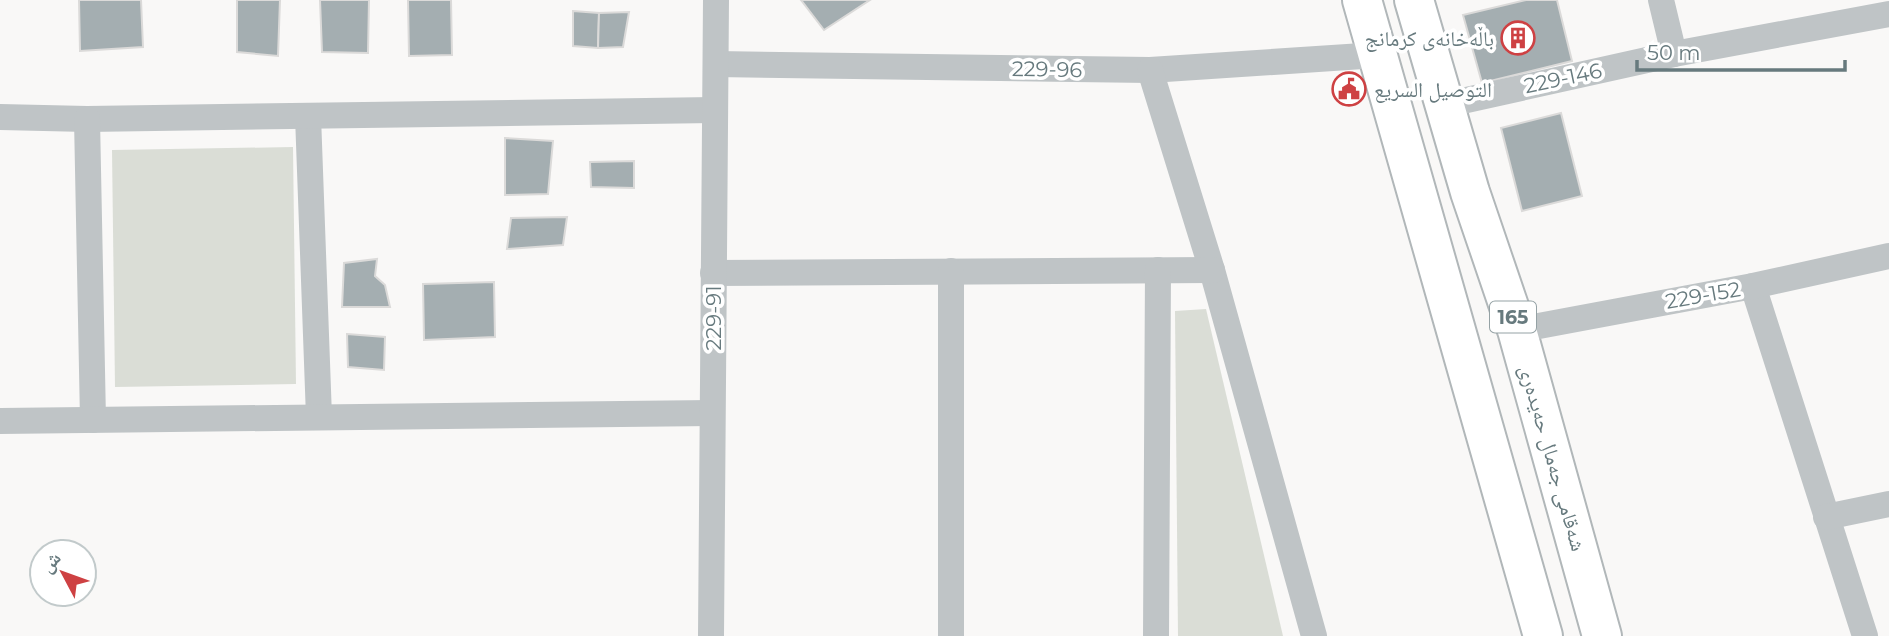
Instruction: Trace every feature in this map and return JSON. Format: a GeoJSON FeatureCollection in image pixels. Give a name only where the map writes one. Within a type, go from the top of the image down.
{"type":"FeatureCollection","features":[{"type":"Feature","properties":{"kind":"main road"},"geometry":{"type":"LineString","coordinates":[[1362,0],[1542,636]]}},
{"type":"Feature","properties":{"kind":"main road","name":"شەقامی جەمال حەیدەری"},"geometry":{"type":"LineString","coordinates":[[1414,0],[1470,192],[1517,330],[1602,636]]}},
{"type":"Feature","properties":{"kind":"main road"},"geometry":{"type":"LineString","coordinates":[[1420,205],[1470,192]]}},
{"type":"Feature","properties":{"kind":"street","name":"229-91"},"geometry":{"type":"LineString","coordinates":[[711,636],[716,0]]}},
{"type":"Feature","properties":{"kind":"street"},"geometry":{"type":"LineString","coordinates":[[1661,0],[1674,54]]}},
{"type":"Feature","properties":{"kind":"street","name":"229-146"},"geometry":{"type":"LineString","coordinates":[[1444,105],[1674,54],[1889,14]]}},
{"type":"Feature","properties":{"kind":"street","name":"229-96"},"geometry":{"type":"LineString","coordinates":[[716,64],[1150,70],[1378,55]]}},
{"type":"Feature","properties":{"kind":"street"},"geometry":{"type":"LineString","coordinates":[[1150,70],[1212,270],[1314,636]]}},
{"type":"Feature","properties":{"kind":"street"},"geometry":{"type":"LineString","coordinates":[[0,117],[87,119],[714,110]]}},
{"type":"Feature","properties":{"kind":"street"},"geometry":{"type":"LineString","coordinates":[[308,116],[319,417]]}},
{"type":"Feature","properties":{"kind":"street"},"geometry":{"type":"LineString","coordinates":[[87,119],[93,420]]}},
{"type":"Feature","properties":{"kind":"street","name":"229-152"},"geometry":{"type":"LineString","coordinates":[[1517,330],[1753,286],[1889,256]]}},
{"type":"Feature","properties":{"kind":"street"},"geometry":{"type":"LineString","coordinates":[[1156,636],[1157,270]]}},
{"type":"Feature","properties":{"kind":"street"},"geometry":{"type":"LineString","coordinates":[[713,273],[1212,270]]}},
{"type":"Feature","properties":{"kind":"street"},"geometry":{"type":"LineString","coordinates":[[951,271],[951,636]]}},
{"type":"Feature","properties":{"kind":"street"},"geometry":{"type":"LineString","coordinates":[[1753,286],[1865,636]]}},
{"type":"Feature","properties":{"kind":"street"},"geometry":{"type":"LineString","coordinates":[[0,421],[712,413]]}},
{"type":"Feature","properties":{"kind":"street"},"geometry":{"type":"LineString","coordinates":[[1826,517],[1889,504]]}},
{"type":"Feature","properties":{"kind":"shaded area"},"geometry":{"type":"Polygon","coordinates":[[[293,147],[296,384],[115,387],[112,150],[293,147]]]}},
{"type":"Feature","properties":{"kind":"shaded area"},"geometry":{"type":"Polygon","coordinates":[[[1206,309],[1283,636],[1178,636],[1175,311],[1206,309]]]}},
{"type":"Feature","properties":{"kind":"building"},"geometry":{"type":"Polygon","coordinates":[[[79,0],[141,0],[143,47],[80,51],[79,0]]]}},
{"type":"Feature","properties":{"kind":"building"},"geometry":{"type":"Polygon","coordinates":[[[237,0],[280,0],[278,56],[237,52],[237,0]]]}},
{"type":"Feature","properties":{"kind":"building"},"geometry":{"type":"Polygon","coordinates":[[[320,0],[369,0],[368,53],[322,52],[320,0]]]}},
{"type":"Feature","properties":{"kind":"building"},"geometry":{"type":"Polygon","coordinates":[[[408,0],[451,0],[452,55],[409,56],[408,0]]]}},
{"type":"Feature","properties":{"kind":"building"},"geometry":{"type":"Polygon","coordinates":[[[801,0],[870,0],[824,30],[801,0]]]}},
{"type":"Feature","properties":{"kind":"building","name":"باڵەخانەی کرمانج"},"geometry":{"type":"Polygon","coordinates":[[[1526,0],[1557,0],[1572,61],[1482,83],[1463,15],[1526,0]]]}},
{"type":"Feature","properties":{"kind":"building"},"geometry":{"type":"Polygon","coordinates":[[[573,11],[599,13],[598,48],[573,46],[573,11]]]}},
{"type":"Feature","properties":{"kind":"building"},"geometry":{"type":"Polygon","coordinates":[[[629,12],[623,47],[598,48],[599,13],[629,12]]]}},
{"type":"Feature","properties":{"kind":"building"},"geometry":{"type":"Polygon","coordinates":[[[1561,113],[1582,196],[1522,211],[1501,128],[1561,113]]]}},
{"type":"Feature","properties":{"kind":"building"},"geometry":{"type":"Polygon","coordinates":[[[505,138],[553,141],[548,194],[505,195],[505,138]]]}},
{"type":"Feature","properties":{"kind":"building"},"geometry":{"type":"Polygon","coordinates":[[[634,161],[634,188],[591,187],[590,162],[634,161]]]}},
{"type":"Feature","properties":{"kind":"building"},"geometry":{"type":"Polygon","coordinates":[[[567,217],[563,245],[507,249],[511,218],[567,217]]]}},
{"type":"Feature","properties":{"kind":"building"},"geometry":{"type":"Polygon","coordinates":[[[377,259],[375,276],[385,285],[390,307],[342,307],[344,263],[377,259]]]}},
{"type":"Feature","properties":{"kind":"building"},"geometry":{"type":"Polygon","coordinates":[[[494,282],[495,337],[424,340],[423,284],[494,282]]]}},
{"type":"Feature","properties":{"kind":"building"},"geometry":{"type":"Polygon","coordinates":[[[347,334],[385,337],[384,370],[348,367],[347,334]]]}},
{"type":"Feature","properties":{"kind":"place","name":"باڵەخانەی کرمانج"},"geometry":{"type":"Point","coordinates":[1518,38]}},
{"type":"Feature","properties":{"kind":"place","name":"التوصيل السريع"},"geometry":{"type":"Point","coordinates":[1349,89]}}]}
